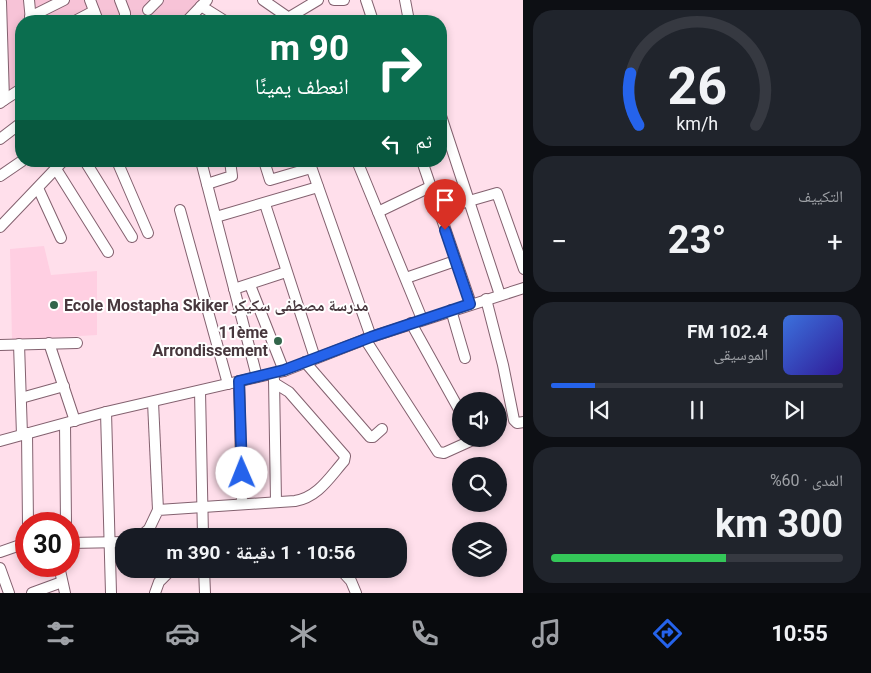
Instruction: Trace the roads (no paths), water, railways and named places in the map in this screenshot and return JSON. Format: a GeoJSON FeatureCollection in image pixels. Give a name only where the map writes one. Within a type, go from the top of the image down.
{"type":"FeatureCollection","features":[{"type":"Feature","properties":{"kind":"street"},"geometry":{"type":"LineString","coordinates":[[29,0],[31,15]]}},
{"type":"Feature","properties":{"kind":"street"},"geometry":{"type":"LineString","coordinates":[[38,15],[64,0]]}},
{"type":"Feature","properties":{"kind":"street"},"geometry":{"type":"LineString","coordinates":[[90,0],[96,15]]}},
{"type":"Feature","properties":{"kind":"street"},"geometry":{"type":"LineString","coordinates":[[120,0],[125,15]]}},
{"type":"Feature","properties":{"kind":"street"},"geometry":{"type":"LineString","coordinates":[[148,10],[157,0]]}},
{"type":"Feature","properties":{"kind":"street"},"geometry":{"type":"LineString","coordinates":[[263,0],[280,15]]}},
{"type":"Feature","properties":{"kind":"street"},"geometry":{"type":"LineString","coordinates":[[294,15],[318,0]]}},
{"type":"Feature","properties":{"kind":"street"},"geometry":{"type":"LineString","coordinates":[[334,0],[344,0]]}},
{"type":"Feature","properties":{"kind":"street"},"geometry":{"type":"LineString","coordinates":[[366,0],[371,15]]}},
{"type":"Feature","properties":{"kind":"street"},"geometry":{"type":"LineString","coordinates":[[404,0],[408,15]]}},
{"type":"Feature","properties":{"kind":"street"},"geometry":{"type":"LineString","coordinates":[[2,2],[2,101]]}},
{"type":"Feature","properties":{"kind":"street"},"geometry":{"type":"LineString","coordinates":[[193,15],[204,3],[218,15]]}},
{"type":"Feature","properties":{"kind":"street"},"geometry":{"type":"LineString","coordinates":[[2,101],[15,93]]}},
{"type":"Feature","properties":{"kind":"street"},"geometry":{"type":"LineString","coordinates":[[0,138],[15,127]]}},
{"type":"Feature","properties":{"kind":"street"},"geometry":{"type":"LineString","coordinates":[[447,133],[500,295]]}},
{"type":"Feature","properties":{"kind":"street"},"geometry":{"type":"LineString","coordinates":[[0,176],[15,166]]}},
{"type":"Feature","properties":{"kind":"street"},"geometry":{"type":"LineString","coordinates":[[0,227],[57,167]]}},
{"type":"Feature","properties":{"kind":"street"},"geometry":{"type":"LineString","coordinates":[[60,167],[108,252]]}},
{"type":"Feature","properties":{"kind":"street"},"geometry":{"type":"LineString","coordinates":[[88,167],[132,237]]}},
{"type":"Feature","properties":{"kind":"street"},"geometry":{"type":"LineString","coordinates":[[119,167],[148,233]]}},
{"type":"Feature","properties":{"kind":"street"},"geometry":{"type":"LineString","coordinates":[[203,167],[258,377]]}},
{"type":"Feature","properties":{"kind":"street"},"geometry":{"type":"LineString","coordinates":[[207,184],[232,176],[231,167]]}},
{"type":"Feature","properties":{"kind":"street"},"geometry":{"type":"LineString","coordinates":[[266,167],[270,180],[305,167]]}},
{"type":"Feature","properties":{"kind":"street"},"geometry":{"type":"LineString","coordinates":[[311,167],[368,338],[438,452],[444,453],[459,447]]}},
{"type":"Feature","properties":{"kind":"street"},"geometry":{"type":"LineString","coordinates":[[359,167],[422,319]]}},
{"type":"Feature","properties":{"kind":"street"},"geometry":{"type":"LineString","coordinates":[[424,167],[470,304]]}},
{"type":"Feature","properties":{"kind":"street"},"geometry":{"type":"LineString","coordinates":[[216,217],[318,187]]}},
{"type":"Feature","properties":{"kind":"street"},"geometry":{"type":"LineString","coordinates":[[378,212],[430,187]]}},
{"type":"Feature","properties":{"kind":"street"},"geometry":{"type":"LineString","coordinates":[[38,188],[61,238]]}},
{"type":"Feature","properties":{"kind":"street"},"geometry":{"type":"LineString","coordinates":[[438,210],[494,193],[499,196],[523,266]]}},
{"type":"Feature","properties":{"kind":"street"},"geometry":{"type":"LineString","coordinates":[[265,204],[310,360],[370,437],[373,437],[382,428]]}},
{"type":"Feature","properties":{"kind":"street"},"geometry":{"type":"LineString","coordinates":[[180,210],[228,384]]}},
{"type":"Feature","properties":{"kind":"street"},"geometry":{"type":"LineString","coordinates":[[406,278],[455,261]]}},
{"type":"Feature","properties":{"kind":"street"},"geometry":{"type":"LineString","coordinates":[[234,289],[286,272]]}},
{"type":"Feature","properties":{"kind":"street"},"geometry":{"type":"LineString","coordinates":[[250,285],[284,370]]}},
{"type":"Feature","properties":{"kind":"street"},"geometry":{"type":"LineString","coordinates":[[0,441],[106,412],[273,374],[422,319],[523,288]]}},
{"type":"Feature","properties":{"kind":"street"},"geometry":{"type":"LineString","coordinates":[[486,299],[503,365],[514,420],[517,423],[523,422]]}},
{"type":"Feature","properties":{"kind":"street"},"geometry":{"type":"LineString","coordinates":[[451,310],[464,358]]}},
{"type":"Feature","properties":{"kind":"street"},"geometry":{"type":"LineString","coordinates":[[411,323],[452,397]]}},
{"type":"Feature","properties":{"kind":"street"},"geometry":{"type":"LineString","coordinates":[[49,343],[75,421]]}},
{"type":"Feature","properties":{"kind":"street"},"geometry":{"type":"LineString","coordinates":[[0,345],[77,343]]}},
{"type":"Feature","properties":{"kind":"street"},"geometry":{"type":"LineString","coordinates":[[19,344],[28,512]]}},
{"type":"Feature","properties":{"kind":"street"},"geometry":{"type":"LineString","coordinates":[[273,374],[276,384],[276,502]]}},
{"type":"Feature","properties":{"kind":"street"},"geometry":{"type":"LineString","coordinates":[[239,381],[242,503]]}},
{"type":"Feature","properties":{"kind":"street"},"geometry":{"type":"LineString","coordinates":[[158,510],[295,501],[313,496],[344,461],[345,456],[289,392],[276,384]]}},
{"type":"Feature","properties":{"kind":"street"},"geometry":{"type":"LineString","coordinates":[[21,398],[64,386]]}},
{"type":"Feature","properties":{"kind":"street"},"geometry":{"type":"LineString","coordinates":[[200,391],[203,528]]}},
{"type":"Feature","properties":{"kind":"street"},"geometry":{"type":"LineString","coordinates":[[149,528],[158,510],[153,402]]}},
{"type":"Feature","properties":{"kind":"street"},"geometry":{"type":"LineString","coordinates":[[106,412],[111,593]]}},
{"type":"Feature","properties":{"kind":"street"},"geometry":{"type":"LineString","coordinates":[[64,424],[66,512]]}},
{"type":"Feature","properties":{"kind":"street"},"geometry":{"type":"LineString","coordinates":[[80,543],[115,543]]}},
{"type":"Feature","properties":{"kind":"street"},"geometry":{"type":"LineString","coordinates":[[0,552],[15,547]]}},
{"type":"Feature","properties":{"kind":"street"},"geometry":{"type":"LineString","coordinates":[[0,568],[9,593]]}},
{"type":"Feature","properties":{"kind":"street"},"geometry":{"type":"LineString","coordinates":[[61,577],[65,593]]}},
{"type":"Feature","properties":{"kind":"street"},"geometry":{"type":"LineString","coordinates":[[155,593],[159,582],[163,578]]}},
{"type":"Feature","properties":{"kind":"street"},"geometry":{"type":"LineString","coordinates":[[204,578],[205,593]]}},
{"type":"Feature","properties":{"kind":"street"},"geometry":{"type":"LineString","coordinates":[[348,578],[356,593]]}},
{"type":"Feature","properties":{"kind":"street"},"geometry":{"type":"LineString","coordinates":[[32,593],[62,582]]}},
{"type":"Feature","properties":{"kind":"place","name":"Ecole Mostapha Skiker مدرسة مصطفى سكيكر"},"geometry":{"type":"Point","coordinates":[54,305]}},
{"type":"Feature","properties":{"kind":"place","name":"11ème Arrondissement"},"geometry":{"type":"Point","coordinates":[278,341]}}]}
